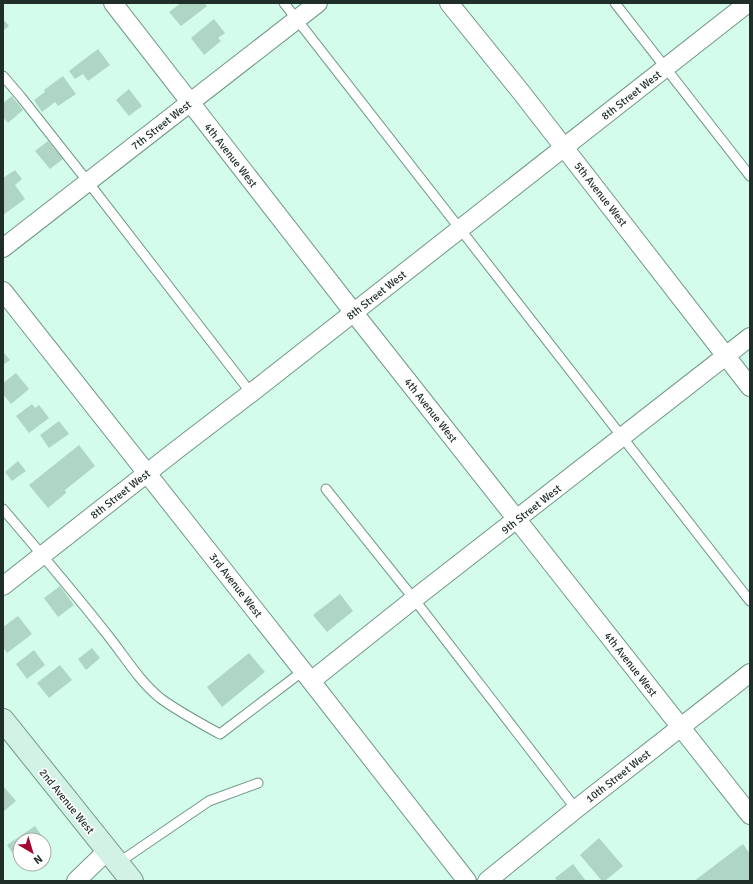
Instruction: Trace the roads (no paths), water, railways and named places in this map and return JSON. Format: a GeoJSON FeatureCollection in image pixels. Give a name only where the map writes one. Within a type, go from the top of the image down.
{"type":"FeatureCollection","features":[{"type":"Feature","properties":{"kind":"main road","name":"2nd Avenue West"},"geometry":{"type":"LineString","coordinates":[[3,720],[132,881]]}},
{"type":"Feature","properties":{"kind":"street","name":"4th Avenue West"},"geometry":{"type":"LineString","coordinates":[[113,3],[354,313],[750,815]]}},
{"type":"Feature","properties":{"kind":"street","name":"7th Street West"},"geometry":{"type":"LineString","coordinates":[[3,248],[318,3]]}},
{"type":"Feature","properties":{"kind":"street","name":"5th Avenue West"},"geometry":{"type":"LineString","coordinates":[[449,3],[521,92],[750,387]]}},
{"type":"Feature","properties":{"kind":"street","name":"8th Street West"},"geometry":{"type":"LineString","coordinates":[[3,586],[354,313],[748,3]]}},
{"type":"Feature","properties":{"kind":"street","name":"3rd Avenue West"},"geometry":{"type":"LineString","coordinates":[[3,290],[467,881]]}},
{"type":"Feature","properties":{"kind":"street","name":"9th Street West"},"geometry":{"type":"LineString","coordinates":[[307,676],[414,599],[750,338]]}},
{"type":"Feature","properties":{"kind":"street","name":"10th Street West"},"geometry":{"type":"LineString","coordinates":[[487,881],[576,809],[750,673]]}},
{"type":"Feature","properties":{"kind":"street"},"geometry":{"type":"LineString","coordinates":[[76,881],[112,857]]}},
{"type":"Feature","properties":{"kind":"lane"},"geometry":{"type":"LineString","coordinates":[[284,3],[750,601]]}},
{"type":"Feature","properties":{"kind":"lane"},"geometry":{"type":"LineString","coordinates":[[615,3],[750,176]]}},
{"type":"Feature","properties":{"kind":"lane"},"geometry":{"type":"LineString","coordinates":[[3,76],[88,182],[251,393]]}},
{"type":"Feature","properties":{"kind":"lane"},"geometry":{"type":"LineString","coordinates":[[326,489],[414,599],[576,809]]}},
{"type":"Feature","properties":{"kind":"lane"},"geometry":{"type":"LineString","coordinates":[[3,509],[76,595],[114,642],[136,673],[155,693],[160,698],[188,716],[220,734],[307,676]]}},
{"type":"Feature","properties":{"kind":"lane"},"geometry":{"type":"LineString","coordinates":[[112,857],[209,801],[258,783]]}}]}
